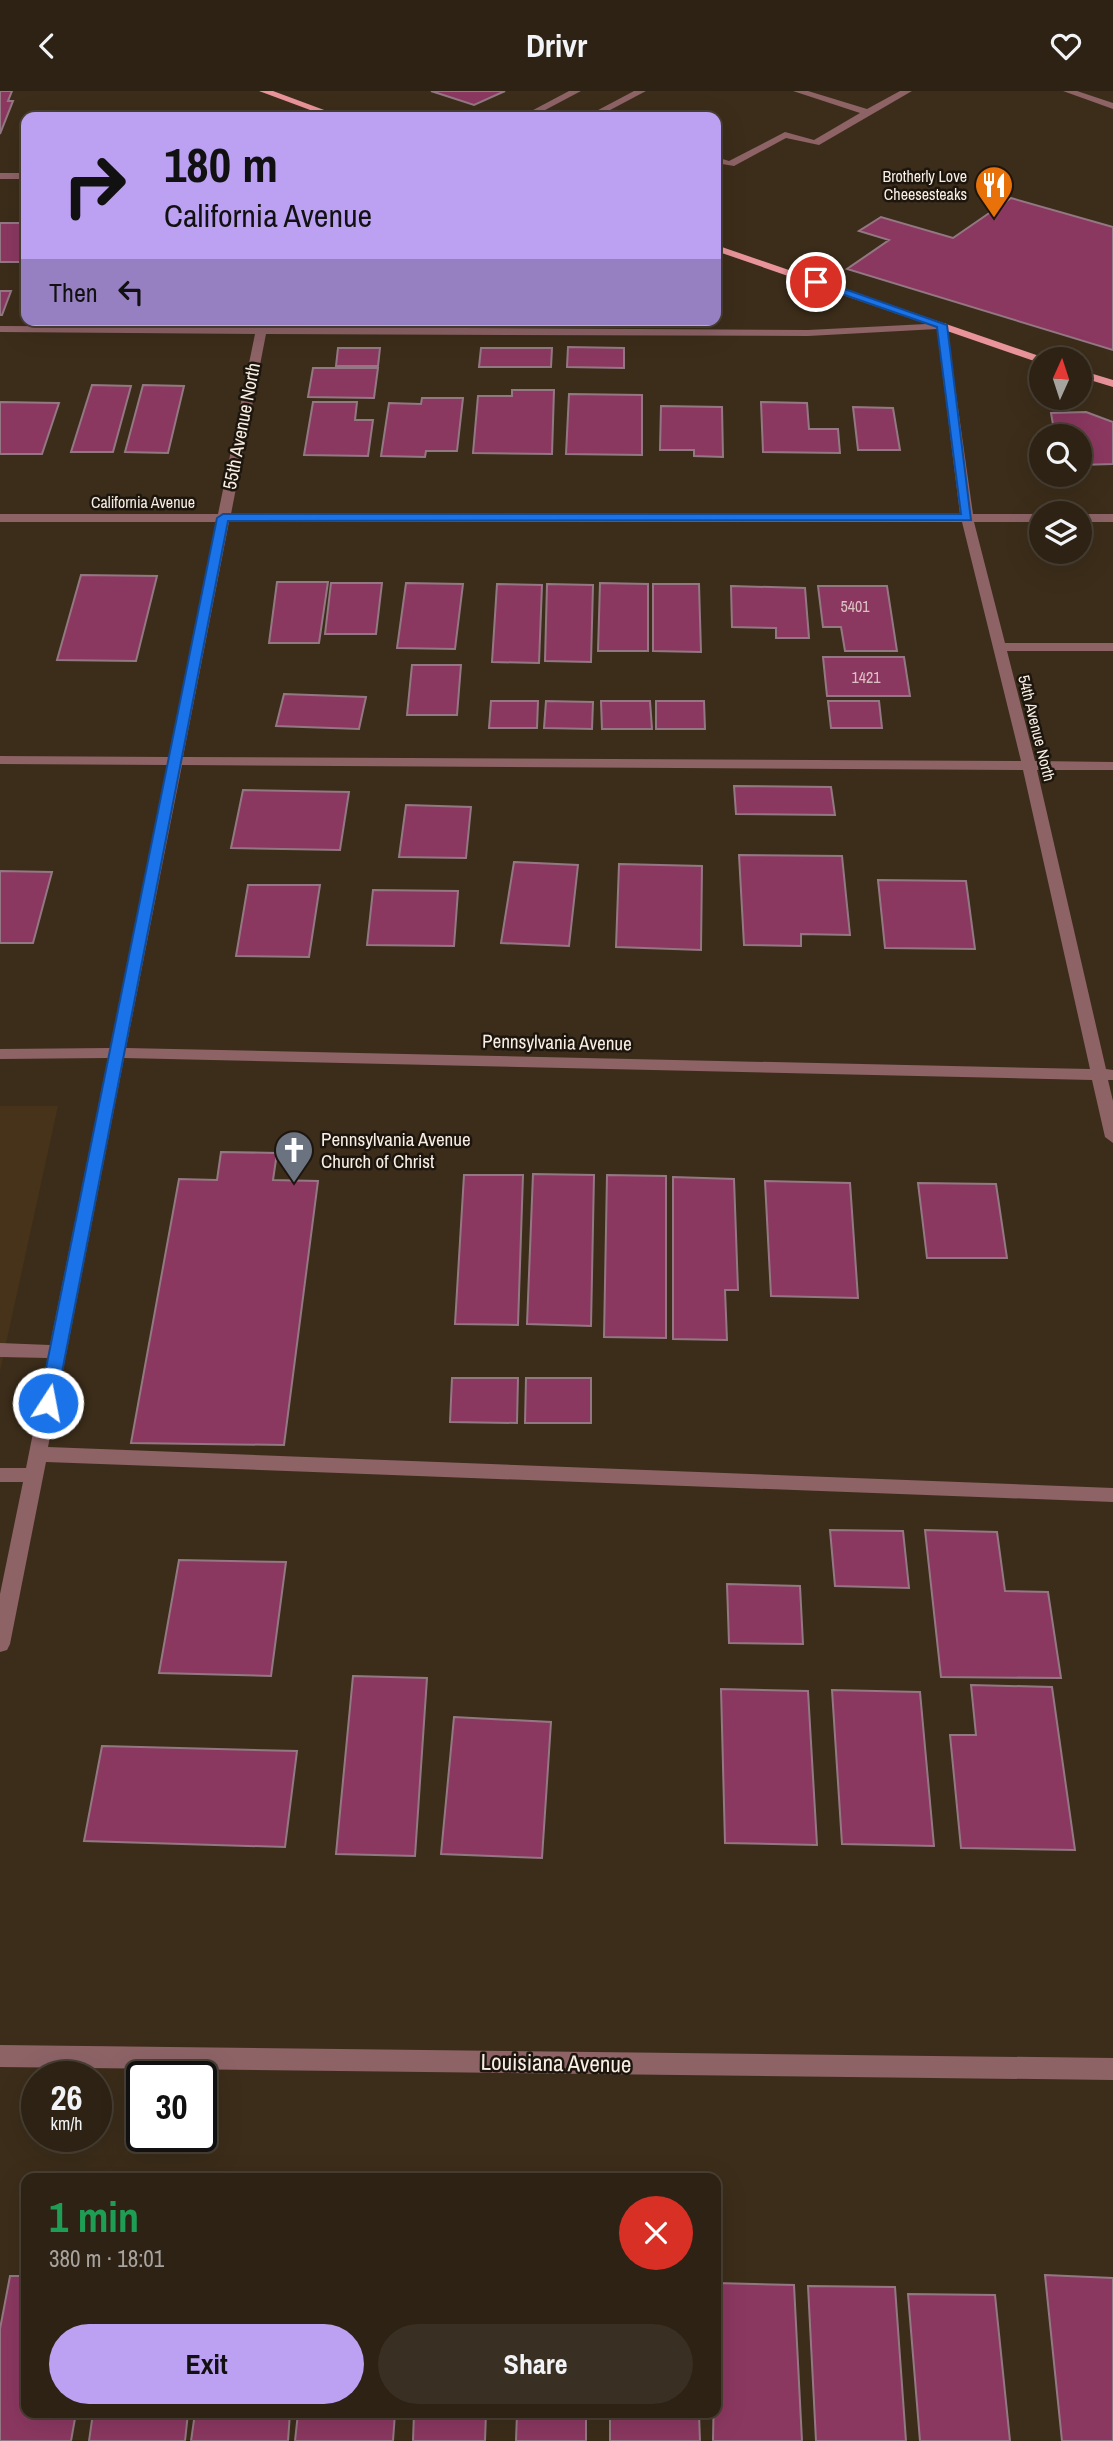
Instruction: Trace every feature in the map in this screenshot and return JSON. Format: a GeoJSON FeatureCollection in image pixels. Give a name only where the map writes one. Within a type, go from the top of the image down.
{"type":"FeatureCollection","features":[{"type":"Feature","properties":{"kind":"main road"},"geometry":{"type":"LineString","coordinates":[[264,91],[324,112]]}},
{"type":"Feature","properties":{"kind":"main road"},"geometry":{"type":"LineString","coordinates":[[721,250],[1029,356]]}},
{"type":"Feature","properties":{"kind":"main road"},"geometry":{"type":"LineString","coordinates":[[1092,377],[1113,384]]}},
{"type":"Feature","properties":{"kind":"street"},"geometry":{"type":"LineString","coordinates":[[534,112],[576,91]]}},
{"type":"Feature","properties":{"kind":"street"},"geometry":{"type":"LineString","coordinates":[[600,112],[640,91]]}},
{"type":"Feature","properties":{"kind":"street"},"geometry":{"type":"LineString","coordinates":[[798,91],[868,112]]}},
{"type":"Feature","properties":{"kind":"street"},"geometry":{"type":"LineString","coordinates":[[721,161],[730,164],[785,135],[815,143],[907,91]]}},
{"type":"Feature","properties":{"kind":"street"},"geometry":{"type":"LineString","coordinates":[[1068,91],[1113,107]]}},
{"type":"Feature","properties":{"kind":"street"},"geometry":{"type":"LineString","coordinates":[[0,176],[21,176]]}},
{"type":"Feature","properties":{"kind":"street"},"geometry":{"type":"LineString","coordinates":[[330,326],[808,333],[942,325]]}},
{"type":"Feature","properties":{"kind":"street","name":"54th Avenue North"},"geometry":{"type":"LineString","coordinates":[[942,325],[967,517],[1107,1075],[1113,1137]]}},
{"type":"Feature","properties":{"kind":"street"},"geometry":{"type":"LineString","coordinates":[[0,329],[196,326]]}},
{"type":"Feature","properties":{"kind":"street","name":"55th Avenue North"},"geometry":{"type":"LineString","coordinates":[[0,1644],[262,326]]}},
{"type":"Feature","properties":{"kind":"street","name":"California Avenue"},"geometry":{"type":"LineString","coordinates":[[0,518],[1029,518]]}},
{"type":"Feature","properties":{"kind":"street"},"geometry":{"type":"LineString","coordinates":[[1092,518],[1113,518]]}},
{"type":"Feature","properties":{"kind":"street"},"geometry":{"type":"LineString","coordinates":[[999,647],[1113,647]]}},
{"type":"Feature","properties":{"kind":"street"},"geometry":{"type":"LineString","coordinates":[[0,760],[1113,766]]}},
{"type":"Feature","properties":{"kind":"street","name":"Pennsylvania Avenue"},"geometry":{"type":"LineString","coordinates":[[0,1054],[117,1053],[1107,1075]]}},
{"type":"Feature","properties":{"kind":"street"},"geometry":{"type":"LineString","coordinates":[[0,1350],[58,1352]]}},
{"type":"Feature","properties":{"kind":"street"},"geometry":{"type":"LineString","coordinates":[[38,1454],[1113,1495]]}},
{"type":"Feature","properties":{"kind":"street"},"geometry":{"type":"LineString","coordinates":[[0,1475],[33,1475]]}},
{"type":"Feature","properties":{"kind":"street","name":"Louisiana Avenue"},"geometry":{"type":"LineString","coordinates":[[0,2056],[1113,2069]]}},
{"type":"Feature","properties":{"kind":"shaded area"},"geometry":{"type":"Polygon","coordinates":[[[0,1106],[58,1106],[0,1371],[0,1106]]]}},
{"type":"Feature","properties":{"kind":"building"},"geometry":{"type":"Polygon","coordinates":[[[0,91],[12,91],[8,101],[13,101],[0,134],[0,91]]]}},
{"type":"Feature","properties":{"kind":"building"},"geometry":{"type":"Polygon","coordinates":[[[431,91],[505,91],[474,105],[431,91]]]}},
{"type":"Feature","properties":{"kind":"building"},"geometry":{"type":"Polygon","coordinates":[[[1011,198],[1113,227],[1113,350],[847,269],[889,240],[859,231],[881,217],[953,238],[1011,198]]]}},
{"type":"Feature","properties":{"kind":"building"},"geometry":{"type":"Polygon","coordinates":[[[0,223],[21,223],[21,262],[0,262],[0,223]]]}},
{"type":"Feature","properties":{"kind":"building"},"geometry":{"type":"Polygon","coordinates":[[[0,291],[11,291],[2,315],[0,315],[0,291]]]}},
{"type":"Feature","properties":{"kind":"building"},"geometry":{"type":"Polygon","coordinates":[[[568,347],[624,348],[624,368],[567,367],[568,347]]]}},
{"type":"Feature","properties":{"kind":"building"},"geometry":{"type":"Polygon","coordinates":[[[338,348],[380,348],[378,366],[336,366],[338,348]]]}},
{"type":"Feature","properties":{"kind":"building"},"geometry":{"type":"Polygon","coordinates":[[[481,348],[552,348],[551,367],[479,367],[481,348]]]}},
{"type":"Feature","properties":{"kind":"building"},"geometry":{"type":"Polygon","coordinates":[[[313,368],[378,368],[374,398],[308,397],[313,368]]]}},
{"type":"Feature","properties":{"kind":"building"},"geometry":{"type":"Polygon","coordinates":[[[92,385],[131,386],[113,452],[71,452],[92,385]]]}},
{"type":"Feature","properties":{"kind":"building"},"geometry":{"type":"Polygon","coordinates":[[[143,385],[184,386],[168,453],[125,452],[143,385]]]}},
{"type":"Feature","properties":{"kind":"building"},"geometry":{"type":"Polygon","coordinates":[[[512,390],[554,390],[552,454],[473,453],[478,396],[512,396],[512,390]]]}},
{"type":"Feature","properties":{"kind":"building"},"geometry":{"type":"Polygon","coordinates":[[[569,394],[642,395],[642,455],[566,454],[569,394]]]}},
{"type":"Feature","properties":{"kind":"building"},"geometry":{"type":"Polygon","coordinates":[[[422,398],[463,398],[457,451],[426,451],[425,457],[381,456],[389,403],[421,404],[422,398]]]}},
{"type":"Feature","properties":{"kind":"building"},"geometry":{"type":"Polygon","coordinates":[[[0,402],[59,403],[42,454],[0,454],[0,402]]]}},
{"type":"Feature","properties":{"kind":"building"},"geometry":{"type":"Polygon","coordinates":[[[313,402],[357,402],[355,420],[373,420],[368,456],[304,455],[313,402]]]}},
{"type":"Feature","properties":{"kind":"building"},"geometry":{"type":"Polygon","coordinates":[[[761,402],[807,403],[809,429],[838,429],[840,453],[763,452],[761,402]]]}},
{"type":"Feature","properties":{"kind":"building"},"geometry":{"type":"Polygon","coordinates":[[[661,406],[722,407],[723,457],[694,456],[694,450],[660,450],[661,406]]]}},
{"type":"Feature","properties":{"kind":"building"},"geometry":{"type":"Polygon","coordinates":[[[853,407],[893,408],[900,450],[858,450],[853,407]]]}},
{"type":"Feature","properties":{"kind":"building"},"geometry":{"type":"Polygon","coordinates":[[[1086,412],[1113,422],[1113,464],[1092,465],[1092,424],[1053,424],[1051,413],[1086,412]]]}},
{"type":"Feature","properties":{"kind":"building"},"geometry":{"type":"Polygon","coordinates":[[[81,575],[157,576],[136,661],[57,660],[81,575]]]}},
{"type":"Feature","properties":{"kind":"building"},"geometry":{"type":"Polygon","coordinates":[[[277,582],[328,582],[319,643],[269,643],[277,582]]]}},
{"type":"Feature","properties":{"kind":"building"},"geometry":{"type":"Polygon","coordinates":[[[331,583],[382,583],[376,634],[325,634],[331,583]]]}},
{"type":"Feature","properties":{"kind":"building"},"geometry":{"type":"Polygon","coordinates":[[[406,583],[463,584],[455,649],[397,648],[406,583]]]}},
{"type":"Feature","properties":{"kind":"building"},"geometry":{"type":"Polygon","coordinates":[[[600,583],[648,584],[648,651],[598,651],[600,583]]]}},
{"type":"Feature","properties":{"kind":"building"},"geometry":{"type":"Polygon","coordinates":[[[497,584],[542,585],[539,663],[492,662],[497,584]]]}},
{"type":"Feature","properties":{"kind":"building"},"geometry":{"type":"Polygon","coordinates":[[[547,584],[593,585],[591,662],[545,661],[547,584]]]}},
{"type":"Feature","properties":{"kind":"building"},"geometry":{"type":"Polygon","coordinates":[[[653,584],[699,584],[701,652],[653,651],[653,584]]]}},
{"type":"Feature","properties":{"kind":"building"},"geometry":{"type":"Polygon","coordinates":[[[731,586],[805,588],[809,638],[776,638],[776,628],[732,627],[731,586]]]}},
{"type":"Feature","properties":{"kind":"building"},"geometry":{"type":"Polygon","coordinates":[[[818,586],[887,586],[897,651],[845,651],[841,627],[823,627],[818,586]]]}},
{"type":"Feature","properties":{"kind":"building"},"geometry":{"type":"Polygon","coordinates":[[[823,657],[904,657],[910,696],[827,696],[823,657]]]}},
{"type":"Feature","properties":{"kind":"building"},"geometry":{"type":"Polygon","coordinates":[[[412,665],[461,665],[457,715],[407,715],[412,665]]]}},
{"type":"Feature","properties":{"kind":"building"},"geometry":{"type":"Polygon","coordinates":[[[284,694],[366,697],[359,729],[276,726],[284,694]]]}},
{"type":"Feature","properties":{"kind":"building"},"geometry":{"type":"Polygon","coordinates":[[[491,701],[538,701],[537,728],[489,728],[491,701]]]}},
{"type":"Feature","properties":{"kind":"building"},"geometry":{"type":"Polygon","coordinates":[[[546,701],[593,702],[592,729],[544,728],[546,701]]]}},
{"type":"Feature","properties":{"kind":"building"},"geometry":{"type":"Polygon","coordinates":[[[601,701],[650,701],[652,729],[602,729],[601,701]]]}},
{"type":"Feature","properties":{"kind":"building"},"geometry":{"type":"Polygon","coordinates":[[[656,701],[704,701],[705,729],[656,729],[656,701]]]}},
{"type":"Feature","properties":{"kind":"building"},"geometry":{"type":"Polygon","coordinates":[[[828,701],[879,701],[882,728],[831,728],[828,701]]]}},
{"type":"Feature","properties":{"kind":"building"},"geometry":{"type":"Polygon","coordinates":[[[734,786],[831,787],[835,815],[736,814],[734,786]]]}},
{"type":"Feature","properties":{"kind":"building"},"geometry":{"type":"Polygon","coordinates":[[[243,790],[349,792],[340,850],[231,848],[243,790]]]}},
{"type":"Feature","properties":{"kind":"building"},"geometry":{"type":"Polygon","coordinates":[[[406,805],[471,807],[466,858],[399,857],[406,805]]]}},
{"type":"Feature","properties":{"kind":"building"},"geometry":{"type":"Polygon","coordinates":[[[739,855],[842,856],[850,935],[801,934],[801,946],[744,945],[739,855]]]}},
{"type":"Feature","properties":{"kind":"building"},"geometry":{"type":"Polygon","coordinates":[[[514,862],[578,865],[569,946],[501,943],[514,862]]]}},
{"type":"Feature","properties":{"kind":"building"},"geometry":{"type":"Polygon","coordinates":[[[619,864],[702,866],[701,950],[616,947],[619,864]]]}},
{"type":"Feature","properties":{"kind":"building"},"geometry":{"type":"Polygon","coordinates":[[[0,871],[52,872],[33,943],[0,943],[0,871]]]}},
{"type":"Feature","properties":{"kind":"building"},"geometry":{"type":"Polygon","coordinates":[[[878,880],[966,881],[975,949],[885,948],[878,880]]]}},
{"type":"Feature","properties":{"kind":"building"},"geometry":{"type":"Polygon","coordinates":[[[248,885],[320,885],[309,957],[236,956],[248,885]]]}},
{"type":"Feature","properties":{"kind":"building"},"geometry":{"type":"Polygon","coordinates":[[[373,890],[458,891],[454,946],[367,945],[373,890]]]}},
{"type":"Feature","properties":{"kind":"building"},"geometry":{"type":"Polygon","coordinates":[[[221,1152],[277,1153],[273,1180],[318,1181],[284,1445],[131,1443],[179,1179],[217,1180],[221,1152]]]}},
{"type":"Feature","properties":{"kind":"building"},"geometry":{"type":"Polygon","coordinates":[[[533,1174],[594,1175],[591,1326],[527,1324],[533,1174]]]}},
{"type":"Feature","properties":{"kind":"building"},"geometry":{"type":"Polygon","coordinates":[[[464,1175],[523,1175],[518,1325],[455,1324],[464,1175]]]}},
{"type":"Feature","properties":{"kind":"building"},"geometry":{"type":"Polygon","coordinates":[[[607,1175],[666,1176],[666,1338],[604,1337],[607,1175]]]}},
{"type":"Feature","properties":{"kind":"building"},"geometry":{"type":"Polygon","coordinates":[[[673,1177],[734,1179],[738,1290],[725,1290],[727,1340],[673,1339],[673,1177]]]}},
{"type":"Feature","properties":{"kind":"building"},"geometry":{"type":"Polygon","coordinates":[[[765,1181],[850,1183],[858,1298],[771,1296],[765,1181]]]}},
{"type":"Feature","properties":{"kind":"building"},"geometry":{"type":"Polygon","coordinates":[[[918,1183],[996,1184],[1007,1258],[927,1258],[918,1183]]]}},
{"type":"Feature","properties":{"kind":"building"},"geometry":{"type":"Polygon","coordinates":[[[452,1378],[518,1378],[517,1423],[450,1422],[452,1378]]]}},
{"type":"Feature","properties":{"kind":"building"},"geometry":{"type":"Polygon","coordinates":[[[526,1378],[591,1378],[591,1423],[525,1423],[526,1378]]]}},
{"type":"Feature","properties":{"kind":"building"},"geometry":{"type":"Polygon","coordinates":[[[830,1530],[903,1531],[909,1588],[835,1586],[830,1530]]]}},
{"type":"Feature","properties":{"kind":"building"},"geometry":{"type":"Polygon","coordinates":[[[925,1530],[997,1532],[1005,1591],[1048,1592],[1061,1678],[941,1677],[925,1530]]]}},
{"type":"Feature","properties":{"kind":"building"},"geometry":{"type":"Polygon","coordinates":[[[179,1560],[286,1562],[271,1676],[159,1673],[179,1560]]]}},
{"type":"Feature","properties":{"kind":"building"},"geometry":{"type":"Polygon","coordinates":[[[727,1584],[800,1586],[803,1644],[729,1643],[727,1584]]]}},
{"type":"Feature","properties":{"kind":"building"},"geometry":{"type":"Polygon","coordinates":[[[353,1676],[427,1678],[415,1856],[336,1854],[353,1676]]]}},
{"type":"Feature","properties":{"kind":"building"},"geometry":{"type":"Polygon","coordinates":[[[971,1685],[1052,1687],[1075,1850],[961,1848],[950,1735],[976,1735],[971,1685]]]}},
{"type":"Feature","properties":{"kind":"building"},"geometry":{"type":"Polygon","coordinates":[[[721,1689],[808,1691],[817,1845],[725,1843],[721,1689]]]}},
{"type":"Feature","properties":{"kind":"building"},"geometry":{"type":"Polygon","coordinates":[[[832,1690],[920,1692],[934,1846],[842,1844],[832,1690]]]}},
{"type":"Feature","properties":{"kind":"building"},"geometry":{"type":"Polygon","coordinates":[[[454,1717],[551,1722],[542,1858],[441,1854],[454,1717]]]}},
{"type":"Feature","properties":{"kind":"building"},"geometry":{"type":"Polygon","coordinates":[[[102,1746],[297,1751],[285,1847],[84,1841],[102,1746]]]}},
{"type":"Feature","properties":{"kind":"building"},"geometry":{"type":"Polygon","coordinates":[[[1045,2275],[1113,2278],[1113,2441],[1062,2441],[1045,2275]]]}},
{"type":"Feature","properties":{"kind":"building"},"geometry":{"type":"Polygon","coordinates":[[[10,2276],[21,2276],[21,2418],[75,2418],[71,2441],[0,2441],[0,2329],[10,2276]]]}},
{"type":"Feature","properties":{"kind":"building"},"geometry":{"type":"Polygon","coordinates":[[[721,2283],[794,2285],[802,2441],[713,2441],[713,2418],[721,2418],[721,2283]]]}},
{"type":"Feature","properties":{"kind":"building"},"geometry":{"type":"Polygon","coordinates":[[[808,2286],[895,2287],[906,2441],[816,2441],[808,2286]]]}},
{"type":"Feature","properties":{"kind":"building"},"geometry":{"type":"Polygon","coordinates":[[[908,2294],[995,2295],[1010,2441],[920,2441],[908,2294]]]}},
{"type":"Feature","properties":{"kind":"building"},"geometry":{"type":"Polygon","coordinates":[[[92,2418],[187,2418],[185,2441],[89,2441],[92,2418]]]}},
{"type":"Feature","properties":{"kind":"building"},"geometry":{"type":"Polygon","coordinates":[[[194,2418],[290,2418],[288,2441],[191,2441],[194,2418]]]}},
{"type":"Feature","properties":{"kind":"building"},"geometry":{"type":"Polygon","coordinates":[[[297,2418],[395,2418],[393,2441],[295,2441],[297,2418]]]}},
{"type":"Feature","properties":{"kind":"building"},"geometry":{"type":"Polygon","coordinates":[[[414,2418],[486,2418],[485,2441],[413,2441],[414,2418]]]}},
{"type":"Feature","properties":{"kind":"building"},"geometry":{"type":"Polygon","coordinates":[[[517,2418],[586,2418],[586,2441],[516,2441],[517,2418]]]}},
{"type":"Feature","properties":{"kind":"building"},"geometry":{"type":"Polygon","coordinates":[[[610,2418],[699,2418],[700,2441],[610,2441],[610,2418]]]}},
{"type":"Feature","properties":{"kind":"place","name":"Brotherly Love Cheesesteaks"},"geometry":{"type":"Point","coordinates":[994,219]}},
{"type":"Feature","properties":{"kind":"place","name":"Pennsylvania Avenue Church of Christ"},"geometry":{"type":"Point","coordinates":[294,1184]}},
{"type":"Feature","properties":{"kind":"route"},"geometry":{"type":"LineString","coordinates":[[48,1403],[223,518],[967,517],[942,325],[816,282]]}}]}
